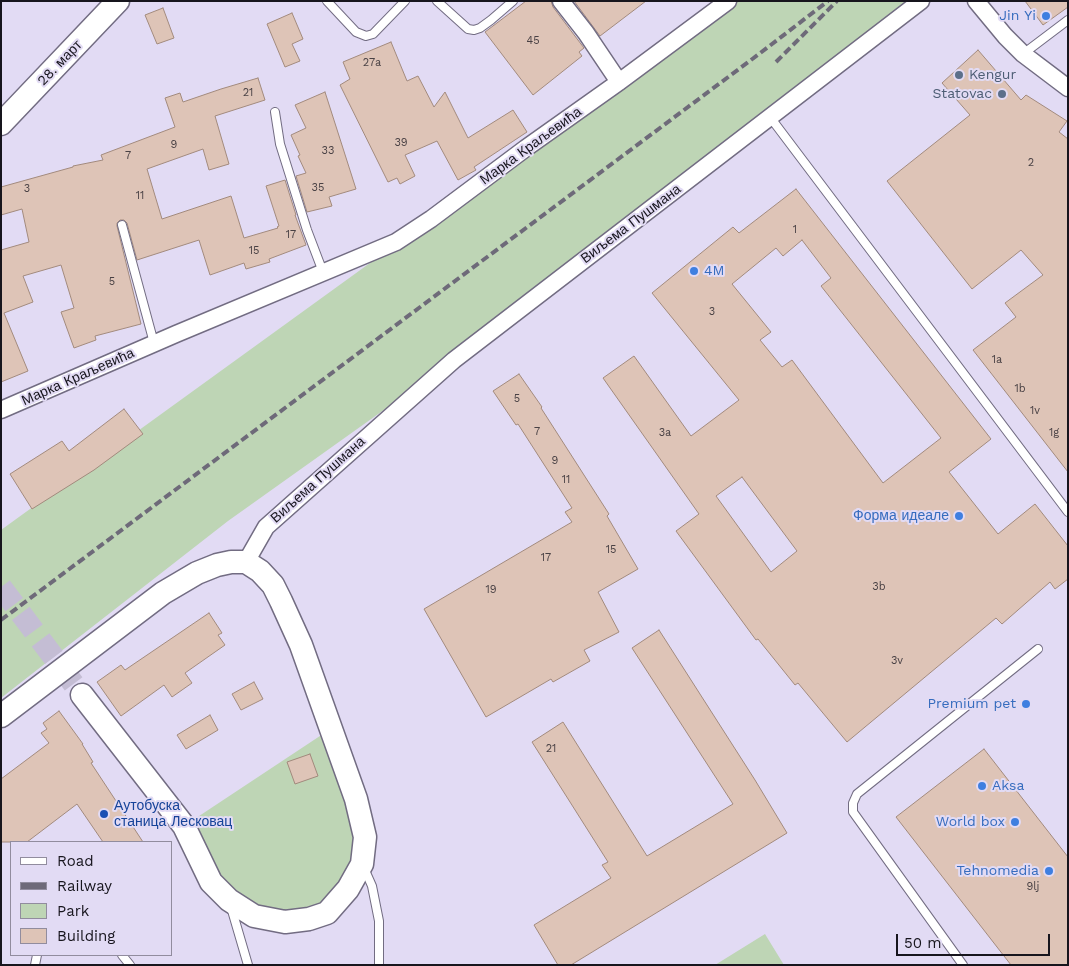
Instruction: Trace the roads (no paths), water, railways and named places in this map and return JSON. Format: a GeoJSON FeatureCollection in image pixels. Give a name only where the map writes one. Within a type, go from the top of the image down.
{"type":"FeatureCollection","features":[{"type":"Feature","properties":{"kind":"street","name":"28. март"},"geometry":{"type":"LineString","coordinates":[[1,124],[118,1]]}},
{"type":"Feature","properties":{"kind":"street"},"geometry":{"type":"LineString","coordinates":[[561,1],[586,33],[619,82]]}},
{"type":"Feature","properties":{"kind":"street","name":"Марка Краљевића"},"geometry":{"type":"LineString","coordinates":[[1,410],[396,242],[432,219],[728,1]]}},
{"type":"Feature","properties":{"kind":"street","name":"Виљема Пушмана"},"geometry":{"type":"LineString","coordinates":[[246,562],[266,527],[454,360],[921,1]]}},
{"type":"Feature","properties":{"kind":"street"},"geometry":{"type":"LineString","coordinates":[[976,1],[1005,36],[1023,54],[1068,88]]}},
{"type":"Feature","properties":{"kind":"street"},"geometry":{"type":"LineString","coordinates":[[1,716],[163,593],[197,573],[217,565],[231,562],[246,562],[260,571],[273,585],[301,645],[356,799],[365,837],[362,864],[348,889],[327,913],[309,919],[285,922],[254,916],[229,900],[211,882],[184,826],[82,695]]}},
{"type":"Feature","properties":{"kind":"lane"},"geometry":{"type":"LineString","coordinates":[[327,1],[356,32],[366,36],[373,34],[405,1]]}},
{"type":"Feature","properties":{"kind":"lane"},"geometry":{"type":"LineString","coordinates":[[437,1],[468,29],[474,30],[480,28],[513,1]]}},
{"type":"Feature","properties":{"kind":"lane"},"geometry":{"type":"LineString","coordinates":[[1023,54],[1068,20]]}},
{"type":"Feature","properties":{"kind":"lane"},"geometry":{"type":"LineString","coordinates":[[275,112],[280,144],[307,230],[323,272]]}},
{"type":"Feature","properties":{"kind":"lane"},"geometry":{"type":"LineString","coordinates":[[770,117],[1068,512]]}},
{"type":"Feature","properties":{"kind":"lane"},"geometry":{"type":"LineString","coordinates":[[122,225],[154,344]]}},
{"type":"Feature","properties":{"kind":"lane"},"geometry":{"type":"LineString","coordinates":[[963,965],[853,812],[852,803],[857,794],[1038,649]]}},
{"type":"Feature","properties":{"kind":"lane"},"geometry":{"type":"LineString","coordinates":[[362,864],[372,886],[379,921],[379,965]]}},
{"type":"Feature","properties":{"kind":"lane"},"geometry":{"type":"LineString","coordinates":[[229,900],[248,965]]}},
{"type":"Feature","properties":{"kind":"tunnel"},"geometry":{"type":"LineString","coordinates":[[1,587],[82,695]]}},
{"type":"Feature","properties":{"kind":"railway"},"geometry":{"type":"LineString","coordinates":[[1,620],[828,1]]}},
{"type":"Feature","properties":{"kind":"railway"},"geometry":{"type":"LineString","coordinates":[[776,62],[837,1]]}},
{"type":"Feature","properties":{"kind":"place","name":"Jin Yi"},"geometry":{"type":"Point","coordinates":[1046,16]}},
{"type":"Feature","properties":{"kind":"place","name":"Kengur"},"geometry":{"type":"Point","coordinates":[959,75]}},
{"type":"Feature","properties":{"kind":"place","name":"Statovac"},"geometry":{"type":"Point","coordinates":[1002,94]}},
{"type":"Feature","properties":{"kind":"place","name":"4M"},"geometry":{"type":"Point","coordinates":[694,271]}},
{"type":"Feature","properties":{"kind":"place","name":"Форма идеале"},"geometry":{"type":"Point","coordinates":[959,516]}},
{"type":"Feature","properties":{"kind":"place","name":"Premium pet"},"geometry":{"type":"Point","coordinates":[1026,704]}},
{"type":"Feature","properties":{"kind":"place","name":"Aksa"},"geometry":{"type":"Point","coordinates":[982,786]}},
{"type":"Feature","properties":{"kind":"place","name":"Аутобуска станица Лесковац"},"geometry":{"type":"Point","coordinates":[104,814]}},
{"type":"Feature","properties":{"kind":"place","name":"World box"},"geometry":{"type":"Point","coordinates":[1015,822]}},
{"type":"Feature","properties":{"kind":"place","name":"Tehnomedia"},"geometry":{"type":"Point","coordinates":[1049,871]}}]}
